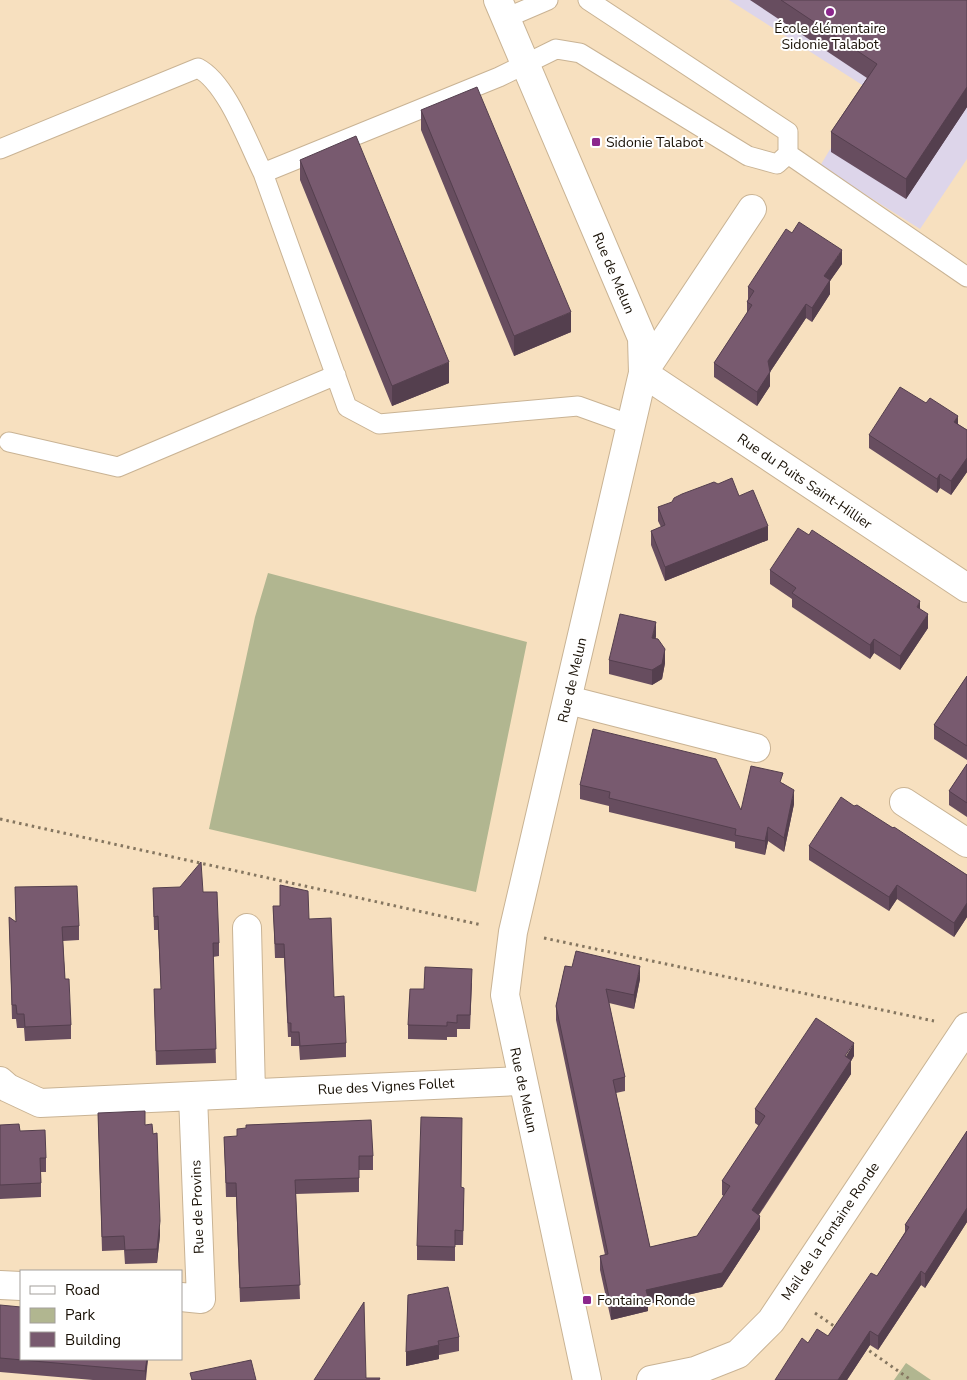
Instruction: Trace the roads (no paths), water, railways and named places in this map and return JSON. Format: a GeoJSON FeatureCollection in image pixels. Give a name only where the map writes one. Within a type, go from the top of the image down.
{"type":"FeatureCollection","features":[{"type":"Feature","properties":{"kind":"street","name":"Rue de Melun"},"geometry":{"type":"LineString","coordinates":[[502,9],[642,338],[643,373],[513,932],[505,995],[587,1380]]}},
{"type":"Feature","properties":{"kind":"street"},"geometry":{"type":"LineString","coordinates":[[643,373],[752,209]]}},
{"type":"Feature","properties":{"kind":"street","name":"Rue du Puits Saint-Hillier"},"geometry":{"type":"LineString","coordinates":[[643,373],[967,588]]}},
{"type":"Feature","properties":{"kind":"street"},"geometry":{"type":"LineString","coordinates":[[568,700],[756,748]]}},
{"type":"Feature","properties":{"kind":"street"},"geometry":{"type":"LineString","coordinates":[[904,802],[967,843]]}},
{"type":"Feature","properties":{"kind":"street"},"geometry":{"type":"LineString","coordinates":[[247,928],[251,1093]]}},
{"type":"Feature","properties":{"kind":"street","name":"Mail de la Fontaine Ronde"},"geometry":{"type":"LineString","coordinates":[[650,1380],[696,1375],[738,1354],[771,1320],[967,1027]]}},
{"type":"Feature","properties":{"kind":"street","name":"Rue des Vignes Follet"},"geometry":{"type":"LineString","coordinates":[[0,1081],[8,1088],[40,1103],[522,1081]]}},
{"type":"Feature","properties":{"kind":"street","name":"Rue de Provins"},"geometry":{"type":"LineString","coordinates":[[182,1297],[201,1298],[193,1096]]}},
{"type":"Feature","properties":{"kind":"street"},"geometry":{"type":"LineString","coordinates":[[0,1285],[20,1286]]}},
{"type":"Feature","properties":{"kind":"lane"},"geometry":{"type":"LineString","coordinates":[[502,9],[548,0]]}},
{"type":"Feature","properties":{"kind":"lane"},"geometry":{"type":"LineString","coordinates":[[262,173],[527,65],[556,49],[580,53],[748,156],[777,164],[788,154],[788,132],[588,0]]}},
{"type":"Feature","properties":{"kind":"lane"},"geometry":{"type":"LineString","coordinates":[[0,149],[198,68],[209,74],[220,86],[262,173],[347,407],[380,424],[578,406],[632,425]]}},
{"type":"Feature","properties":{"kind":"lane"},"geometry":{"type":"LineString","coordinates":[[788,154],[967,276]]}},
{"type":"Feature","properties":{"kind":"lane"},"geometry":{"type":"LineString","coordinates":[[10,442],[118,467],[336,375]]}},
{"type":"Feature","properties":{"kind":"place","name":"École élémentaire Sidonie Talabot"},"geometry":{"type":"Point","coordinates":[830,12]}},
{"type":"Feature","properties":{"kind":"place","name":"Sidonie Talabot"},"geometry":{"type":"Point","coordinates":[596,142]}},
{"type":"Feature","properties":{"kind":"place","name":"Fontaine Ronde"},"geometry":{"type":"Point","coordinates":[587,1300]}}]}
